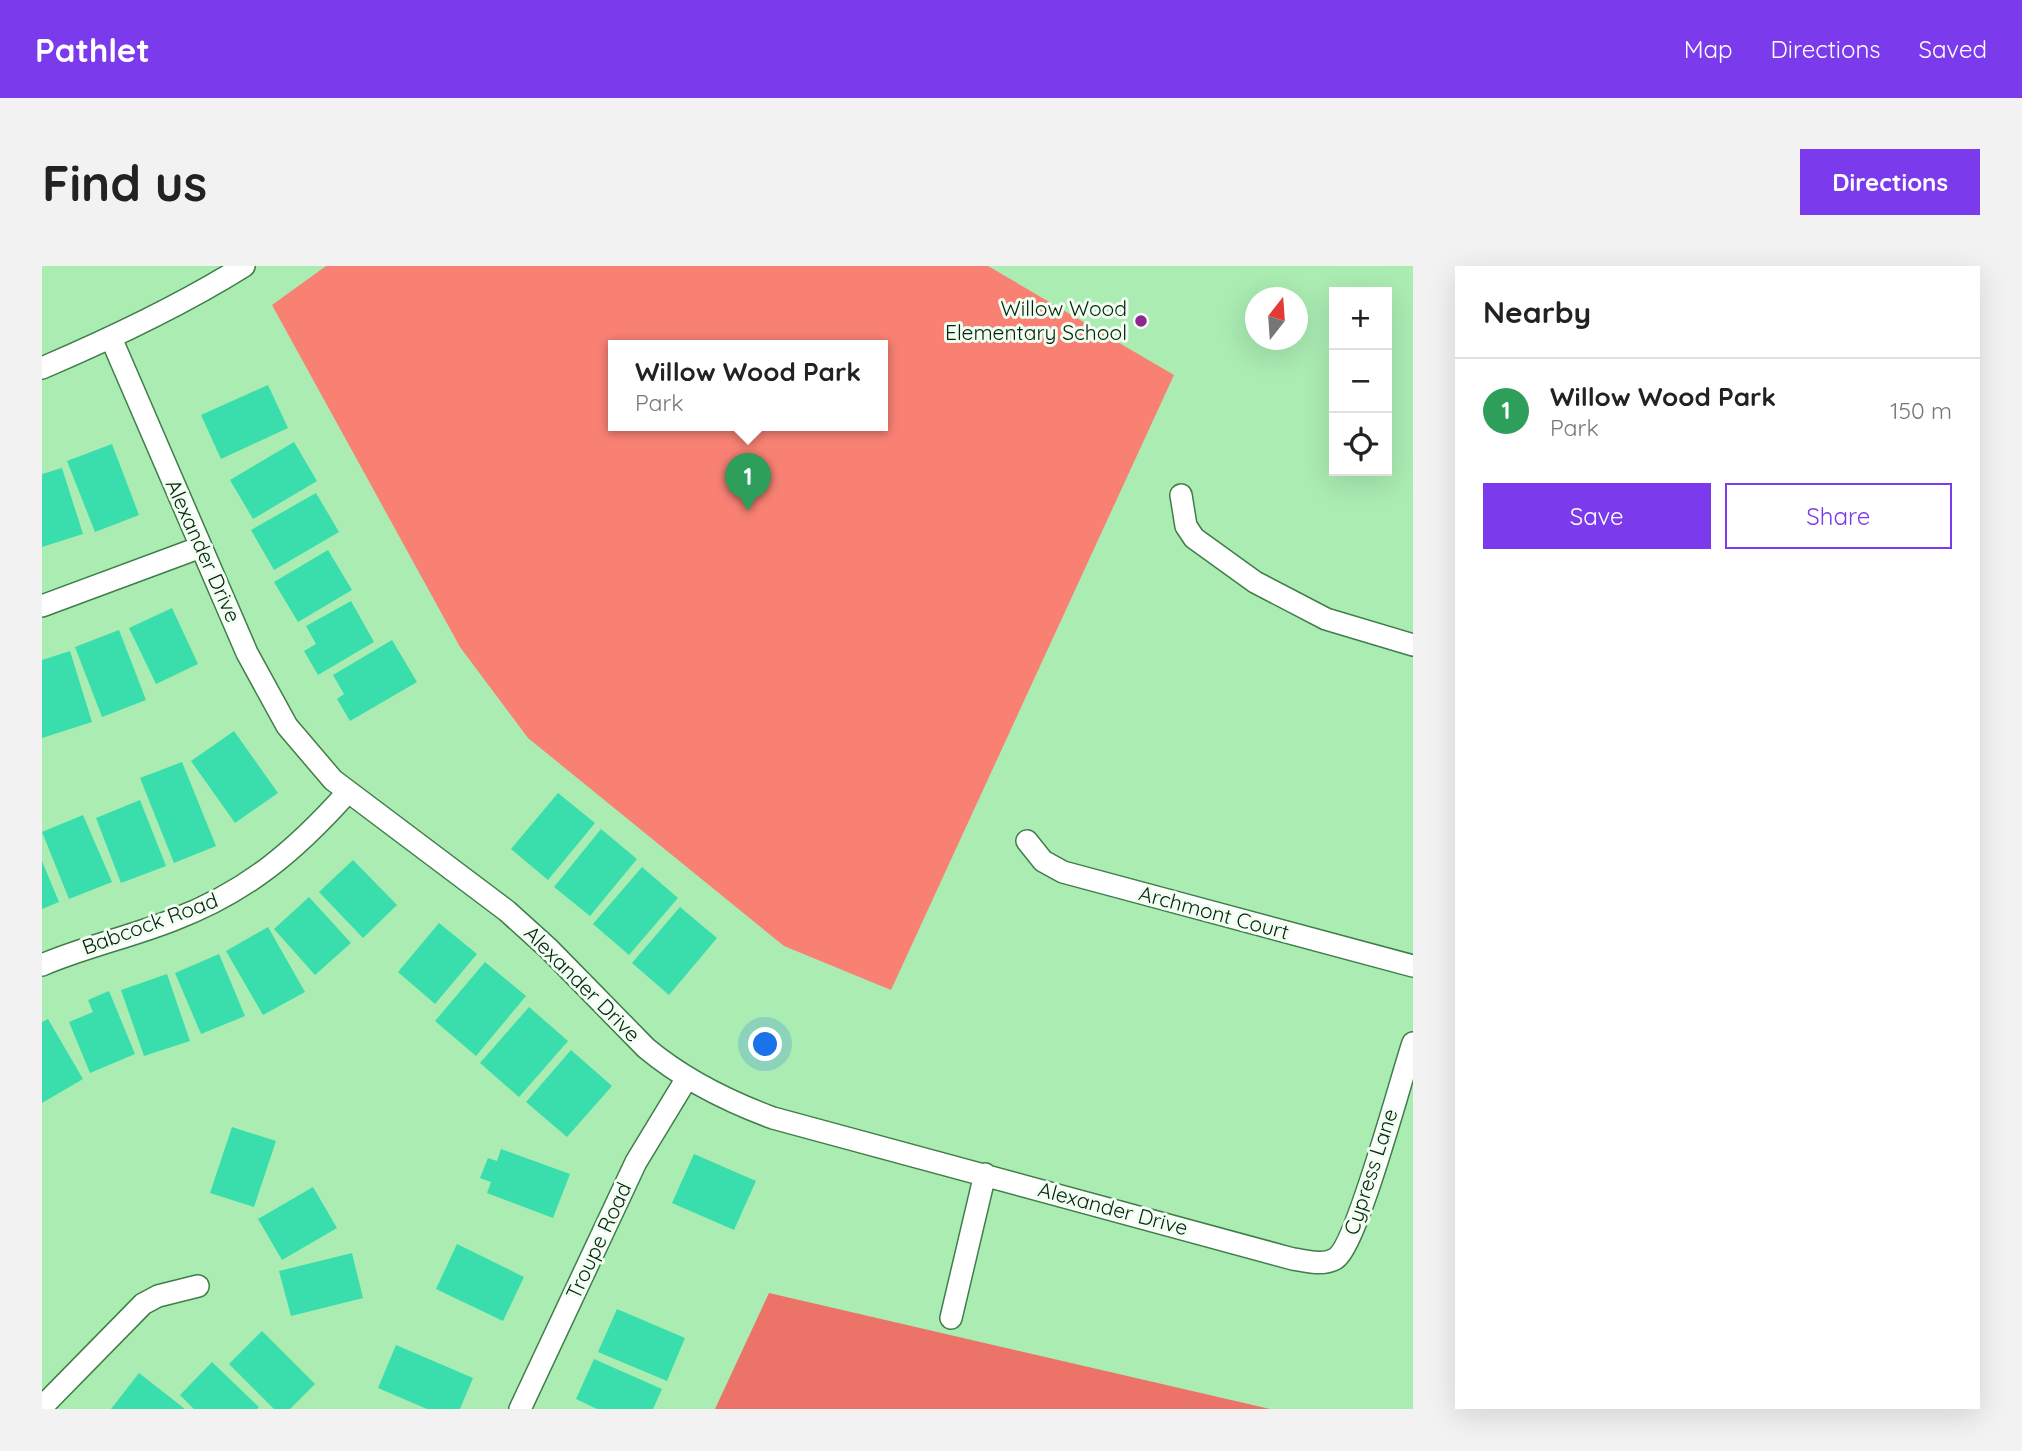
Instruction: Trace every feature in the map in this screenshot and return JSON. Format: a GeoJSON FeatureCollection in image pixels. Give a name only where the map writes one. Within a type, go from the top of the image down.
{"type":"FeatureCollection","features":[{"type":"Feature","properties":{"kind":"street"},"geometry":{"type":"LineString","coordinates":[[42,368],[111,338],[188,299],[244,266]]}},
{"type":"Feature","properties":{"kind":"street","name":"Alexander Drive"},"geometry":{"type":"LineString","coordinates":[[111,338],[201,547],[275,706],[303,747],[347,793],[507,911],[550,949],[622,1027],[663,1062],[687,1078],[773,1118],[1293,1259],[1321,1263],[1337,1258]]}},
{"type":"Feature","properties":{"kind":"street"},"geometry":{"type":"LineString","coordinates":[[1181,495],[1182,514],[1194,538],[1255,582],[1326,619],[1413,645]]}},
{"type":"Feature","properties":{"kind":"street"},"geometry":{"type":"LineString","coordinates":[[42,606],[201,547]]}},
{"type":"Feature","properties":{"kind":"street","name":"Babcock Road"},"geometry":{"type":"LineString","coordinates":[[42,965],[171,921],[247,884],[294,849],[347,793]]}},
{"type":"Feature","properties":{"kind":"street","name":"Archmont Court"},"geometry":{"type":"LineString","coordinates":[[1027,841],[1043,861],[1063,872],[1413,966]]}},
{"type":"Feature","properties":{"kind":"street","name":"Cypress Lane"},"geometry":{"type":"LineString","coordinates":[[1337,1258],[1355,1229],[1413,1043]]}},
{"type":"Feature","properties":{"kind":"street","name":"Troupe Road"},"geometry":{"type":"LineString","coordinates":[[520,1409],[636,1162],[687,1078]]}},
{"type":"Feature","properties":{"kind":"street"},"geometry":{"type":"LineString","coordinates":[[950,1318],[985,1174]]}},
{"type":"Feature","properties":{"kind":"street"},"geometry":{"type":"LineString","coordinates":[[42,1407],[143,1304],[158,1296],[198,1286]]}},
{"type":"Feature","properties":{"kind":"shaded area"},"geometry":{"type":"Polygon","coordinates":[[[326,266],[988,266],[1174,375],[891,990],[784,946],[528,738],[460,647],[272,305],[326,266]]]}},
{"type":"Feature","properties":{"kind":"shaded area"},"geometry":{"type":"Polygon","coordinates":[[[769,1293],[1270,1409],[715,1409],[769,1293]]]}},
{"type":"Feature","properties":{"kind":"building"},"geometry":{"type":"Polygon","coordinates":[[[268,385],[288,428],[221,459],[201,415],[268,385]]]}},
{"type":"Feature","properties":{"kind":"building"},"geometry":{"type":"Polygon","coordinates":[[[294,442],[317,481],[253,519],[230,480],[294,442]]]}},
{"type":"Feature","properties":{"kind":"building"},"geometry":{"type":"Polygon","coordinates":[[[112,444],[139,515],[95,532],[67,461],[112,444]]]}},
{"type":"Feature","properties":{"kind":"building"},"geometry":{"type":"Polygon","coordinates":[[[62,468],[83,534],[42,547],[42,474],[62,468]]]}},
{"type":"Feature","properties":{"kind":"building"},"geometry":{"type":"Polygon","coordinates":[[[316,493],[339,532],[274,570],[251,530],[316,493]]]}},
{"type":"Feature","properties":{"kind":"building"},"geometry":{"type":"Polygon","coordinates":[[[328,550],[352,590],[298,622],[274,582],[328,550]]]}},
{"type":"Feature","properties":{"kind":"building"},"geometry":{"type":"Polygon","coordinates":[[[351,601],[374,642],[318,675],[304,651],[316,644],[306,626],[351,601]]]}},
{"type":"Feature","properties":{"kind":"building"},"geometry":{"type":"Polygon","coordinates":[[[172,608],[198,664],[156,684],[129,628],[172,608]]]}},
{"type":"Feature","properties":{"kind":"building"},"geometry":{"type":"Polygon","coordinates":[[[119,630],[146,700],[102,717],[75,647],[119,630]]]}},
{"type":"Feature","properties":{"kind":"building"},"geometry":{"type":"Polygon","coordinates":[[[392,640],[417,682],[350,721],[337,699],[344,694],[333,675],[392,640]]]}},
{"type":"Feature","properties":{"kind":"building"},"geometry":{"type":"Polygon","coordinates":[[[70,651],[92,722],[42,738],[42,660],[70,651]]]}},
{"type":"Feature","properties":{"kind":"building"},"geometry":{"type":"Polygon","coordinates":[[[234,731],[278,793],[235,823],[191,761],[234,731]]]}},
{"type":"Feature","properties":{"kind":"building"},"geometry":{"type":"Polygon","coordinates":[[[182,762],[216,846],[174,863],[140,778],[182,762]]]}},
{"type":"Feature","properties":{"kind":"building"},"geometry":{"type":"Polygon","coordinates":[[[558,793],[595,823],[548,880],[511,849],[558,793]]]}},
{"type":"Feature","properties":{"kind":"building"},"geometry":{"type":"Polygon","coordinates":[[[140,800],[166,866],[121,883],[96,818],[140,800]]]}},
{"type":"Feature","properties":{"kind":"building"},"geometry":{"type":"Polygon","coordinates":[[[83,815],[112,882],[69,899],[42,832],[83,815]]]}},
{"type":"Feature","properties":{"kind":"building"},"geometry":{"type":"Polygon","coordinates":[[[601,829],[637,859],[590,916],[554,887],[601,829]]]}},
{"type":"Feature","properties":{"kind":"building"},"geometry":{"type":"Polygon","coordinates":[[[353,860],[397,905],[363,938],[319,892],[353,860]]]}},
{"type":"Feature","properties":{"kind":"building"},"geometry":{"type":"Polygon","coordinates":[[[42,861],[59,902],[42,909],[42,861]]]}},
{"type":"Feature","properties":{"kind":"building"},"geometry":{"type":"Polygon","coordinates":[[[642,867],[678,898],[629,955],[593,924],[642,867]]]}},
{"type":"Feature","properties":{"kind":"building"},"geometry":{"type":"Polygon","coordinates":[[[309,897],[351,943],[315,975],[274,929],[309,897]]]}},
{"type":"Feature","properties":{"kind":"building"},"geometry":{"type":"Polygon","coordinates":[[[680,907],[717,938],[669,995],[632,963],[680,907]]]}},
{"type":"Feature","properties":{"kind":"building"},"geometry":{"type":"Polygon","coordinates":[[[439,923],[477,954],[435,1004],[398,972],[439,923]]]}},
{"type":"Feature","properties":{"kind":"building"},"geometry":{"type":"Polygon","coordinates":[[[268,927],[305,992],[263,1015],[226,951],[268,927]]]}},
{"type":"Feature","properties":{"kind":"building"},"geometry":{"type":"Polygon","coordinates":[[[219,954],[245,1016],[201,1034],[175,973],[219,954]]]}},
{"type":"Feature","properties":{"kind":"building"},"geometry":{"type":"Polygon","coordinates":[[[485,962],[526,996],[476,1056],[435,1021],[485,962]]]}},
{"type":"Feature","properties":{"kind":"building"},"geometry":{"type":"Polygon","coordinates":[[[167,974],[190,1041],[144,1056],[121,990],[167,974]]]}},
{"type":"Feature","properties":{"kind":"building"},"geometry":{"type":"Polygon","coordinates":[[[109,991],[135,1054],[90,1073],[69,1022],[93,1012],[88,1000],[109,991]]]}},
{"type":"Feature","properties":{"kind":"building"},"geometry":{"type":"Polygon","coordinates":[[[529,1007],[568,1041],[519,1097],[480,1063],[529,1007]]]}},
{"type":"Feature","properties":{"kind":"building"},"geometry":{"type":"Polygon","coordinates":[[[48,1019],[83,1079],[42,1103],[42,1022],[48,1019]]]}},
{"type":"Feature","properties":{"kind":"building"},"geometry":{"type":"Polygon","coordinates":[[[571,1050],[612,1086],[567,1137],[526,1102],[571,1050]]]}},
{"type":"Feature","properties":{"kind":"building"},"geometry":{"type":"Polygon","coordinates":[[[232,1127],[276,1141],[254,1207],[210,1193],[232,1127]]]}},
{"type":"Feature","properties":{"kind":"building"},"geometry":{"type":"Polygon","coordinates":[[[501,1149],[570,1174],[553,1218],[487,1193],[491,1182],[480,1178],[488,1158],[497,1161],[501,1149]]]}},
{"type":"Feature","properties":{"kind":"building"},"geometry":{"type":"Polygon","coordinates":[[[694,1154],[756,1181],[734,1230],[672,1203],[694,1154]]]}},
{"type":"Feature","properties":{"kind":"building"},"geometry":{"type":"Polygon","coordinates":[[[313,1187],[337,1228],[282,1260],[258,1219],[313,1187]]]}},
{"type":"Feature","properties":{"kind":"building"},"geometry":{"type":"Polygon","coordinates":[[[457,1244],[524,1277],[503,1321],[436,1289],[457,1244]]]}},
{"type":"Feature","properties":{"kind":"building"},"geometry":{"type":"Polygon","coordinates":[[[352,1253],[363,1298],[291,1316],[279,1271],[352,1253]]]}},
{"type":"Feature","properties":{"kind":"building"},"geometry":{"type":"Polygon","coordinates":[[[617,1309],[685,1338],[667,1381],[598,1352],[617,1309]]]}},
{"type":"Feature","properties":{"kind":"building"},"geometry":{"type":"Polygon","coordinates":[[[262,1331],[315,1384],[290,1409],[274,1409],[229,1364],[262,1331]]]}},
{"type":"Feature","properties":{"kind":"building"},"geometry":{"type":"Polygon","coordinates":[[[396,1345],[473,1378],[460,1409],[427,1409],[378,1388],[396,1345]]]}},
{"type":"Feature","properties":{"kind":"building"},"geometry":{"type":"Polygon","coordinates":[[[594,1359],[662,1389],[653,1409],[597,1409],[576,1399],[594,1359]]]}},
{"type":"Feature","properties":{"kind":"building"},"geometry":{"type":"Polygon","coordinates":[[[212,1362],[259,1407],[257,1409],[194,1409],[180,1395],[212,1362]]]}},
{"type":"Feature","properties":{"kind":"building"},"geometry":{"type":"Polygon","coordinates":[[[139,1373],[185,1409],[111,1409],[139,1373]]]}},
{"type":"Feature","properties":{"kind":"place","name":"Willow Wood Elementary School"},"geometry":{"type":"Point","coordinates":[1141,321]}},
{"type":"Feature","properties":{"kind":"place","name":"Willow Wood Park"},"geometry":{"type":"Point","coordinates":[748,511]}}]}
